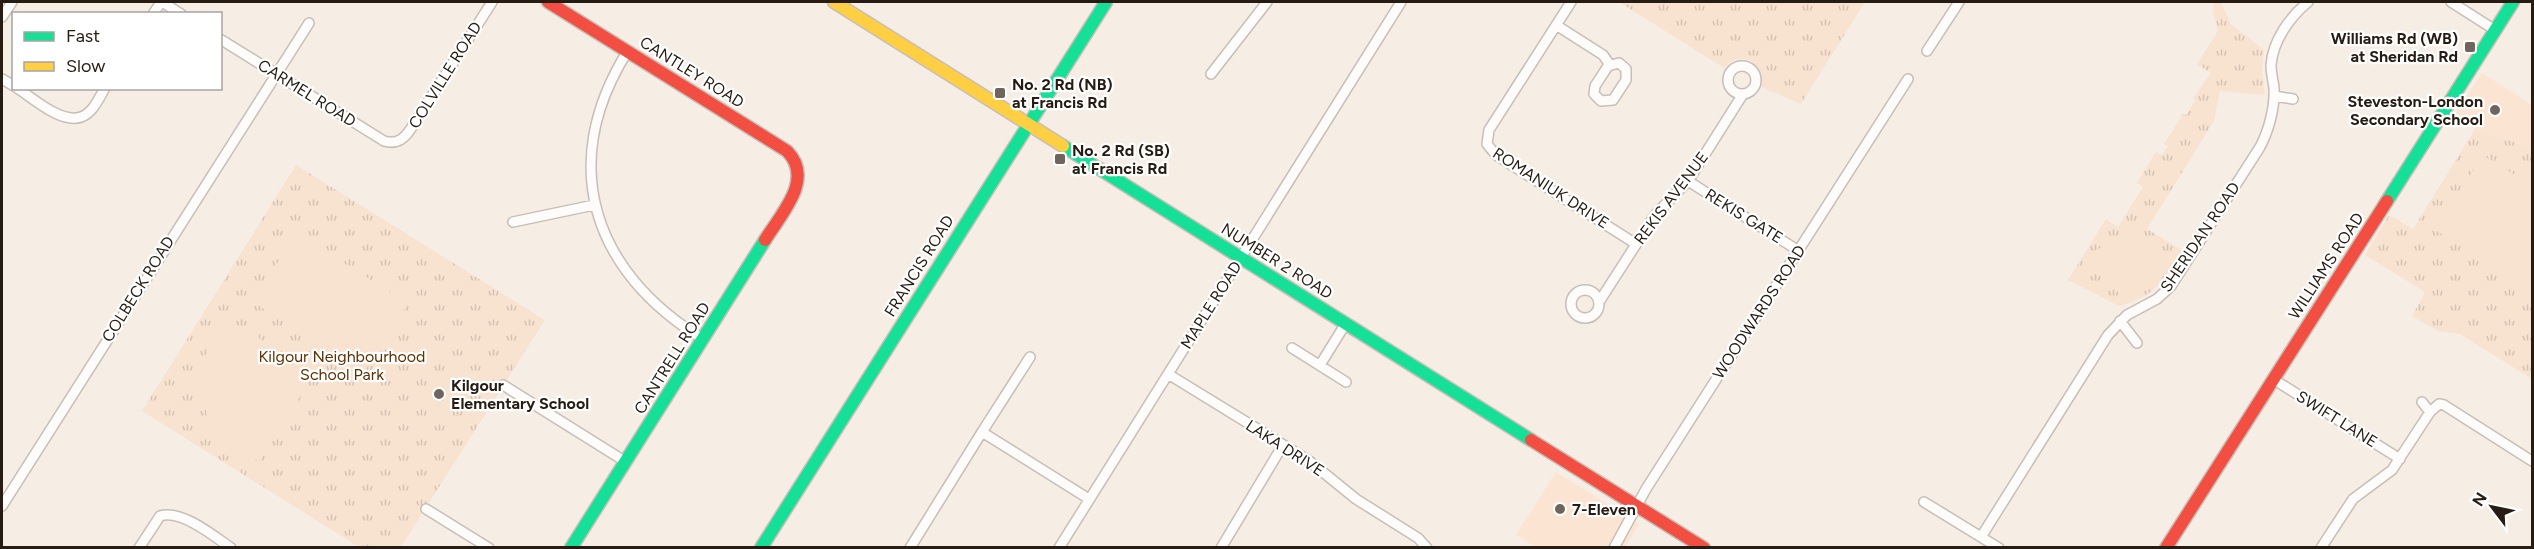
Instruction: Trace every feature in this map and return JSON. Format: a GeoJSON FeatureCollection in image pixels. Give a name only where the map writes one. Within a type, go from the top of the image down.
{"type":"FeatureCollection","features":[{"type":"Feature","properties":{"kind":"street"},"geometry":{"type":"LineString","coordinates":[[2,18],[12,2]]}},
{"type":"Feature","properties":{"kind":"street"},"geometry":{"type":"LineString","coordinates":[[161,2],[178,12]]}},
{"type":"Feature","properties":{"kind":"street","name":"COLVILLE ROAD"},"geometry":{"type":"LineString","coordinates":[[394,143],[404,138],[416,122],[492,2]]}},
{"type":"Feature","properties":{"kind":"street","name":"CANTLEY ROAD"},"geometry":{"type":"LineString","coordinates":[[548,2],[787,151],[794,158],[799,169],[798,184]]}},
{"type":"Feature","properties":{"kind":"street","name":"NUMBER 2 ROAD"},"geometry":{"type":"LineString","coordinates":[[834,2],[1704,548]]}},
{"type":"Feature","properties":{"kind":"street","name":"FRANCIS ROAD"},"geometry":{"type":"LineString","coordinates":[[761,548],[1106,2]]}},
{"type":"Feature","properties":{"kind":"street"},"geometry":{"type":"LineString","coordinates":[[1211,74],[1267,2]]}},
{"type":"Feature","properties":{"kind":"street","name":"MAPLE ROAD"},"geometry":{"type":"LineString","coordinates":[[1059,548],[1401,2]]}},
{"type":"Feature","properties":{"kind":"street","name":"ROMANIUK DRIVE"},"geometry":{"type":"LineString","coordinates":[[1571,2],[1483,141],[1492,152],[1636,244]]}},
{"type":"Feature","properties":{"kind":"street"},"geometry":{"type":"LineString","coordinates":[[1926,51],[1959,2]]}},
{"type":"Feature","properties":{"kind":"street","name":"SHERIDAN ROAD"},"geometry":{"type":"LineString","coordinates":[[1981,537],[2106,339],[2120,321],[2134,310],[2162,296],[2174,282],[2263,141],[2274,96],[2271,68],[2275,46],[2288,24],[2308,2]]}},
{"type":"Feature","properties":{"kind":"street"},"geometry":{"type":"LineString","coordinates":[[2451,2],[2495,30]]}},
{"type":"Feature","properties":{"kind":"street","name":"WILLIAMS ROAD"},"geometry":{"type":"LineString","coordinates":[[2166,548],[2513,2]]}},
{"type":"Feature","properties":{"kind":"street","name":"COLBECK ROAD"},"geometry":{"type":"LineString","coordinates":[[2,506],[275,73],[309,23]]}},
{"type":"Feature","properties":{"kind":"street"},"geometry":{"type":"LineString","coordinates":[[1556,25],[1600,54],[1610,64]]}},
{"type":"Feature","properties":{"kind":"street","name":"CARMEL ROAD"},"geometry":{"type":"LineString","coordinates":[[222,40],[384,141],[394,143]]}},
{"type":"Feature","properties":{"kind":"street"},"geometry":{"type":"LineString","coordinates":[[627,52],[606,91],[596,126],[592,157],[594,205],[614,254],[635,284],[666,315],[703,339]]}},
{"type":"Feature","properties":{"kind":"street","name":"WOODWARDS ROAD"},"geometry":{"type":"LineString","coordinates":[[1614,548],[1637,506],[1908,79]]}},
{"type":"Feature","properties":{"kind":"street"},"geometry":{"type":"LineString","coordinates":[[20,90],[60,116],[69,118],[81,117],[92,110],[104,90]]}},
{"type":"Feature","properties":{"kind":"street","name":"REKIS AVENUE"},"geometry":{"type":"LineString","coordinates":[[1599,302],[1662,206],[1688,181],[1743,94]]}},
{"type":"Feature","properties":{"kind":"street"},"geometry":{"type":"LineString","coordinates":[[2274,96],[2293,99]]}},
{"type":"Feature","properties":{"kind":"street","name":"REKIS GATE"},"geometry":{"type":"LineString","coordinates":[[1688,181],[1799,251]]}},
{"type":"Feature","properties":{"kind":"street","name":"CANTRELL ROAD"},"geometry":{"type":"LineString","coordinates":[[571,548],[798,184]]}},
{"type":"Feature","properties":{"kind":"street"},"geometry":{"type":"LineString","coordinates":[[513,222],[594,205]]}},
{"type":"Feature","properties":{"kind":"street"},"geometry":{"type":"LineString","coordinates":[[2120,321],[2137,343]]}},
{"type":"Feature","properties":{"kind":"street"},"geometry":{"type":"LineString","coordinates":[[1320,365],[1346,323]]}},
{"type":"Feature","properties":{"kind":"street"},"geometry":{"type":"LineString","coordinates":[[1292,348],[1346,382]]}},
{"type":"Feature","properties":{"kind":"street"},"geometry":{"type":"LineString","coordinates":[[910,548],[1030,357]]}},
{"type":"Feature","properties":{"kind":"street","name":"LAKA DRIVE"},"geometry":{"type":"LineString","coordinates":[[1168,374],[1308,460],[1356,499],[1418,538],[1427,548]]}},
{"type":"Feature","properties":{"kind":"street","name":"SWIFT LANE"},"geometry":{"type":"LineString","coordinates":[[2273,379],[2400,459]]}},
{"type":"Feature","properties":{"kind":"street"},"geometry":{"type":"LineString","coordinates":[[503,385],[626,462]]}},
{"type":"Feature","properties":{"kind":"street"},"geometry":{"type":"LineString","coordinates":[[2422,402],[2430,412]]}},
{"type":"Feature","properties":{"kind":"street"},"geometry":{"type":"LineString","coordinates":[[2321,548],[2353,499],[2366,487],[2386,476],[2400,459],[2430,412],[2439,404],[2532,461]]}},
{"type":"Feature","properties":{"kind":"street"},"geometry":{"type":"LineString","coordinates":[[982,432],[1089,499]]}},
{"type":"Feature","properties":{"kind":"street"},"geometry":{"type":"LineString","coordinates":[[1221,548],[1283,445]]}},
{"type":"Feature","properties":{"kind":"street"},"geometry":{"type":"LineString","coordinates":[[1924,502],[1999,548]]}},
{"type":"Feature","properties":{"kind":"street"},"geometry":{"type":"LineString","coordinates":[[426,509],[489,548]]}},
{"type":"Feature","properties":{"kind":"street"},"geometry":{"type":"LineString","coordinates":[[139,548],[160,516],[169,514],[182,517],[231,548]]}},
{"type":"Feature","properties":{"kind":"shaded area","name":"Steveston-London Secondary School"},"geometry":{"type":"Polygon","coordinates":[[[2482,73],[2532,105],[2532,148],[2475,129],[2454,116],[2482,73]]]}},
{"type":"Feature","properties":{"kind":"shaded area"},"geometry":{"type":"Polygon","coordinates":[[[1556,472],[1639,524],[1625,547],[1536,547],[1516,535],[1556,472]]]}},
{"type":"Feature","properties":{"kind":"green space"},"geometry":{"type":"Polygon","coordinates":[[[1619,2],[1865,2],[1801,104],[1761,87],[1762,74],[1751,61],[1736,60],[1724,68],[1619,2]]]}},
{"type":"Feature","properties":{"kind":"green space"},"geometry":{"type":"Polygon","coordinates":[[[2214,2],[2221,2],[2231,24],[2264,50],[2262,70],[2265,95],[2220,91],[2214,121],[2147,229],[2183,251],[2157,286],[2142,297],[2119,306],[2068,280],[2106,219],[2118,227],[2143,187],[2137,183],[2156,152],[2162,155],[2168,146],[2164,144],[2183,114],[2186,115],[2195,100],[2193,98],[2211,73],[2197,64],[2218,31],[2213,11],[2214,2]]]}},
{"type":"Feature","properties":{"kind":"green space"},"geometry":{"type":"Polygon","coordinates":[[[2475,129],[2532,148],[2532,379],[2460,334],[2438,331],[2412,316],[2425,292],[2365,255],[2389,215],[2413,229],[2475,129]]]}},
{"type":"Feature","properties":{"kind":"green space"},"geometry":{"type":"Polygon","coordinates":[[[2483,155],[2532,186],[2532,292],[2435,230],[2483,155]]]}},
{"type":"Feature","properties":{"kind":"green space","name":"Kilgour Neighbourhood School Park"},"geometry":{"type":"Polygon","coordinates":[[[296,165],[545,320],[401,547],[359,547],[142,411],[296,165]]]}},
{"type":"Feature","properties":{"kind":"green space"},"geometry":{"type":"Polygon","coordinates":[[[2134,227],[2161,272],[2121,297],[2093,252],[2134,227]]]}},
{"type":"Feature","properties":{"kind":"green space"},"geometry":{"type":"Polygon","coordinates":[[[296,233],[408,303],[364,372],[253,302],[296,233]]]}},
{"type":"Feature","properties":{"kind":"green space"},"geometry":{"type":"Polygon","coordinates":[[[224,317],[309,369],[311,379],[259,462],[220,431],[208,415],[202,399],[200,381],[203,362],[224,317]]]}},
{"type":"Feature","properties":{"kind":"green space"},"geometry":{"type":"Polygon","coordinates":[[[423,326],[434,332],[416,361],[405,354],[423,326]]]}},
{"type":"Feature","properties":{"kind":"traffic: fast"},"geometry":{"type":"LineString","coordinates":[[761,548],[1106,2]]}},
{"type":"Feature","properties":{"kind":"traffic: fast"},"geometry":{"type":"LineString","coordinates":[[2387,201],[2513,2]]}},
{"type":"Feature","properties":{"kind":"traffic: fast"},"geometry":{"type":"LineString","coordinates":[[1063,146],[1531,440]]}},
{"type":"Feature","properties":{"kind":"traffic: fast"},"geometry":{"type":"LineString","coordinates":[[571,548],[765,240]]}},
{"type":"Feature","properties":{"kind":"traffic: slow"},"geometry":{"type":"LineString","coordinates":[[834,2],[1063,146]]}},
{"type":"Feature","properties":{"kind":"traffic: jam"},"geometry":{"type":"LineString","coordinates":[[548,2],[787,151],[795,162],[798,173],[797,185],[786,208],[765,240]]}},
{"type":"Feature","properties":{"kind":"traffic: jam"},"geometry":{"type":"LineString","coordinates":[[2166,548],[2387,201]]}},
{"type":"Feature","properties":{"kind":"traffic: jam"},"geometry":{"type":"LineString","coordinates":[[1531,440],[1704,548]]}},
{"type":"Feature","properties":{"kind":"place","name":"Williams Rd (WB) at Sheridan Rd"},"geometry":{"type":"Point","coordinates":[2470,47]}},
{"type":"Feature","properties":{"kind":"place","name":"No. 2 Rd (NB) at Francis Rd"},"geometry":{"type":"Point","coordinates":[1000,93]}},
{"type":"Feature","properties":{"kind":"place","name":"Steveston-London Secondary School"},"geometry":{"type":"Point","coordinates":[2495,110]}},
{"type":"Feature","properties":{"kind":"place","name":"No. 2 Rd (SB) at Francis Rd"},"geometry":{"type":"Point","coordinates":[1060,159]}},
{"type":"Feature","properties":{"kind":"place","name":"Kilgour Elementary School"},"geometry":{"type":"Point","coordinates":[439,394]}},
{"type":"Feature","properties":{"kind":"place","name":"7-Eleven"},"geometry":{"type":"Point","coordinates":[1560,509]}}]}
